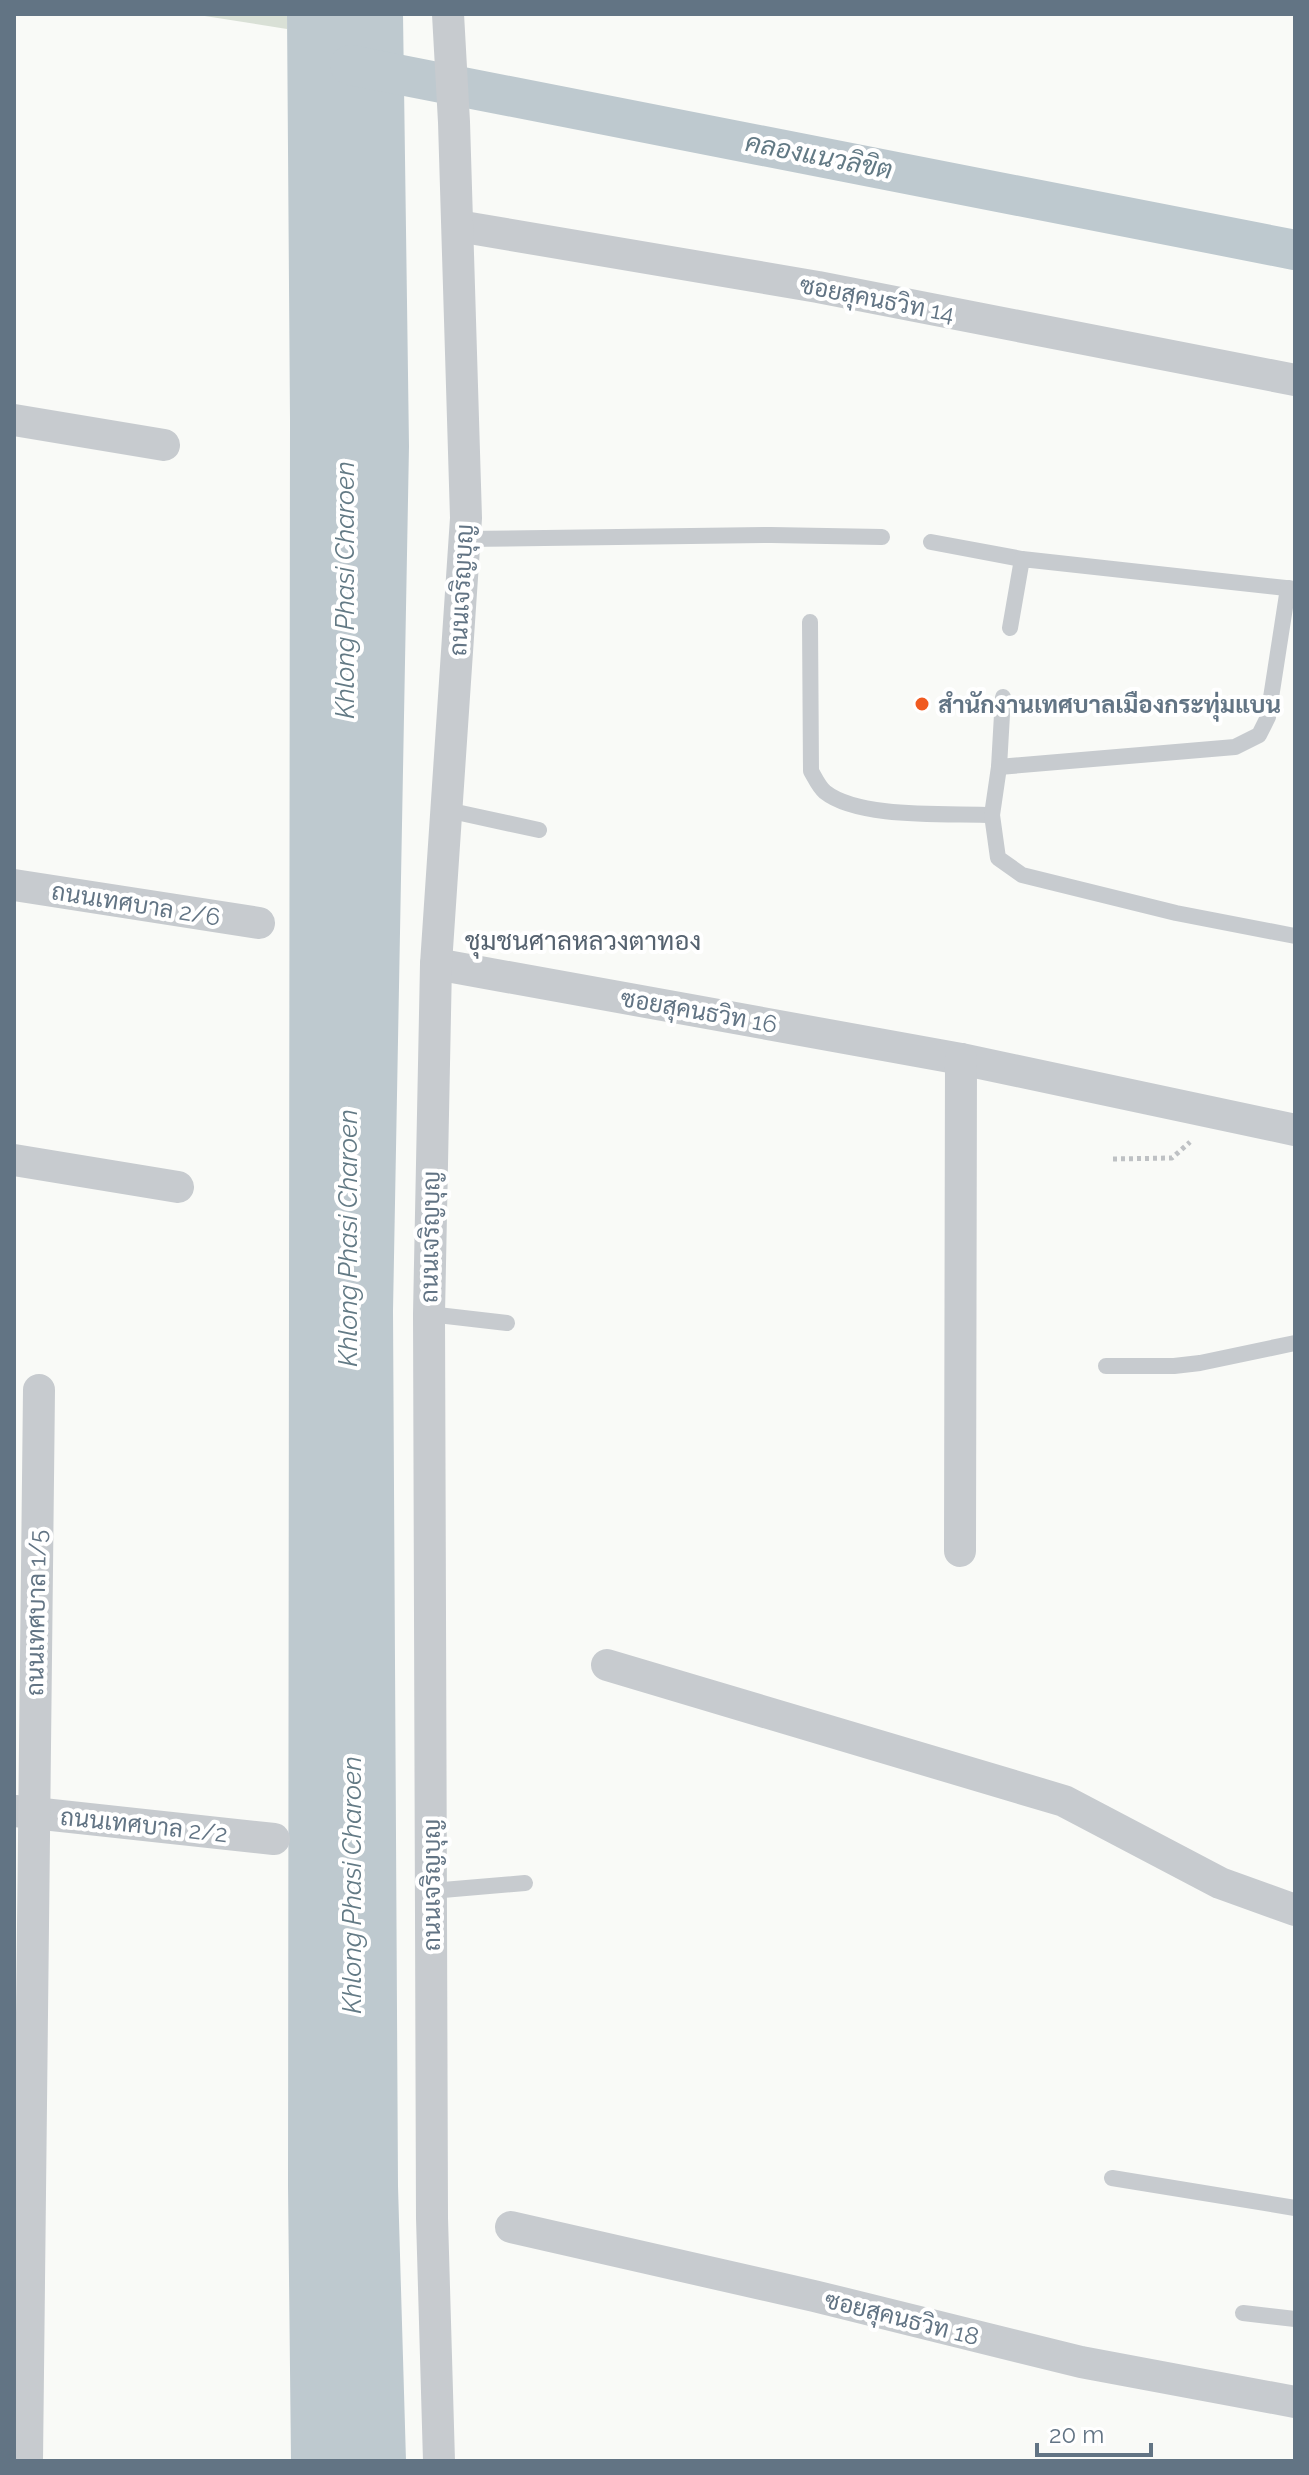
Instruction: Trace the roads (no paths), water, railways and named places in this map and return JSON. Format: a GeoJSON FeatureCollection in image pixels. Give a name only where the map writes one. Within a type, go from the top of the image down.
{"type":"FeatureCollection","features":[{"type":"Feature","properties":{"kind":"street","name":"ถนนเจริญบุญ"},"geometry":{"type":"LineString","coordinates":[[439,2461],[432,2218],[429,1314],[436,964],[465,539],[458,226],[448,20]]}},
{"type":"Feature","properties":{"kind":"street","name":"ซอยสุคนธวิท 14"},"geometry":{"type":"LineString","coordinates":[[458,226],[818,287],[1295,380]]}},
{"type":"Feature","properties":{"kind":"street"},"geometry":{"type":"LineString","coordinates":[[14,420],[164,445]]}},
{"type":"Feature","properties":{"kind":"street","name":"ถนนเทศบาล 2/6"},"geometry":{"type":"LineString","coordinates":[[14,885],[259,923]]}},
{"type":"Feature","properties":{"kind":"street","name":"ซอยสุคนธวิท 16"},"geometry":{"type":"LineString","coordinates":[[436,964],[961,1059],[1295,1130]]}},
{"type":"Feature","properties":{"kind":"street"},"geometry":{"type":"LineString","coordinates":[[960,1551],[961,1059]]}},
{"type":"Feature","properties":{"kind":"street"},"geometry":{"type":"LineString","coordinates":[[14,1160],[178,1187]]}},
{"type":"Feature","properties":{"kind":"street","name":"ถนนเทศบาล 1/5"},"geometry":{"type":"LineString","coordinates":[[27,2461],[24,1812],[39,1390]]}},
{"type":"Feature","properties":{"kind":"street"},"geometry":{"type":"LineString","coordinates":[[607,1665],[1064,1801],[1220,1883],[1295,1910]]}},
{"type":"Feature","properties":{"kind":"street","name":"ถนนเทศบาล 2/2"},"geometry":{"type":"LineString","coordinates":[[24,1812],[274,1839]]}},
{"type":"Feature","properties":{"kind":"street","name":"ซอยสุคนธวิท 18"},"geometry":{"type":"LineString","coordinates":[[511,2227],[814,2296],[1081,2362],[1295,2402]]}},
{"type":"Feature","properties":{"kind":"lane"},"geometry":{"type":"LineString","coordinates":[[465,539],[771,535],[882,537]]}},
{"type":"Feature","properties":{"kind":"lane"},"geometry":{"type":"LineString","coordinates":[[931,542],[1022,559],[1292,589],[1268,717],[1259,735],[1235,747],[999,767]]}},
{"type":"Feature","properties":{"kind":"lane"},"geometry":{"type":"LineString","coordinates":[[1010,628],[1022,559]]}},
{"type":"Feature","properties":{"kind":"lane"},"geometry":{"type":"LineString","coordinates":[[810,622],[811,771],[823,791],[847,804],[881,811],[992,815]]}},
{"type":"Feature","properties":{"kind":"lane"},"geometry":{"type":"LineString","coordinates":[[1003,697],[999,767],[992,815],[998,858],[1022,875],[1176,913],[1295,936]]}},
{"type":"Feature","properties":{"kind":"lane"},"geometry":{"type":"LineString","coordinates":[[447,810],[539,830]]}},
{"type":"Feature","properties":{"kind":"lane"},"geometry":{"type":"LineString","coordinates":[[429,1314],[507,1323]]}},
{"type":"Feature","properties":{"kind":"lane"},"geometry":{"type":"LineString","coordinates":[[1106,1366],[1200,1363],[1295,1343]]}},
{"type":"Feature","properties":{"kind":"lane"},"geometry":{"type":"LineString","coordinates":[[431,1891],[525,1883]]}},
{"type":"Feature","properties":{"kind":"lane"},"geometry":{"type":"LineString","coordinates":[[1112,2178],[1295,2208]]}},
{"type":"Feature","properties":{"kind":"lane"},"geometry":{"type":"LineString","coordinates":[[1243,2313],[1295,2319]]}},
{"type":"Feature","properties":{"kind":"water","name":"Khlong Phasi Charoen"},"geometry":{"type":"Polygon","coordinates":[[[287,14],[403,14],[409,446],[393,1311],[398,2186],[406,2461],[291,2461],[288,2185],[290,421],[287,14]]]}},
{"type":"Feature","properties":{"kind":"waterway","name":"คลองแนวลิขิต"},"geometry":{"type":"LineString","coordinates":[[350,65],[1295,250]]}},
{"type":"Feature","properties":{"kind":"place","name":"สำนักงานเทศบาลเมืองกระทุ่มแบน"},"geometry":{"type":"Point","coordinates":[922,704]}},
{"type":"Feature","properties":{"kind":"district","name":"ชุมชนศาลหลวงตาทอง"},"geometry":{"type":"Point","coordinates":[583,941]}}]}
